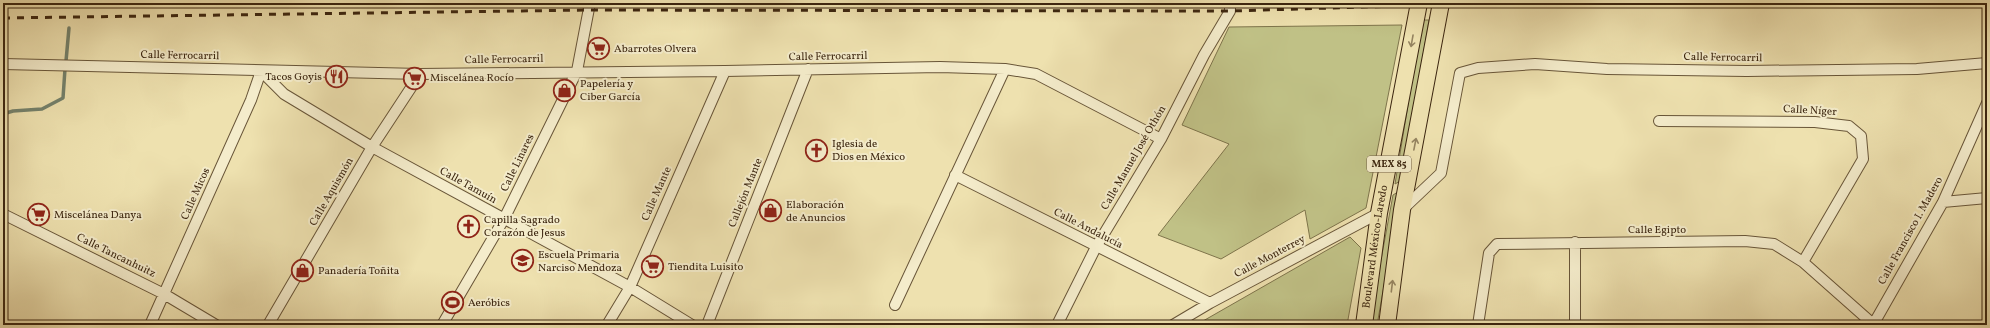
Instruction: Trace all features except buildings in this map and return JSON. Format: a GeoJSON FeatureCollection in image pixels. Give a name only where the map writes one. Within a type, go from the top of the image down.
{"type":"FeatureCollection","features":[{"type":"Feature","properties":{"kind":"main road","name":"Boulevard México-Laredo"},"geometry":{"type":"LineString","coordinates":[[1364,325],[1379,213],[1419,3]]}},
{"type":"Feature","properties":{"kind":"main road","name":"Boulevard México-Laredo"},"geometry":{"type":"LineString","coordinates":[[1388,325],[1402,210],[1442,3]]}},
{"type":"Feature","properties":{"kind":"street","name":"Calle Linares"},"geometry":{"type":"LineString","coordinates":[[442,325],[504,219],[577,71],[590,3]]}},
{"type":"Feature","properties":{"kind":"street","name":"Calle Manuel José Othón"},"geometry":{"type":"LineString","coordinates":[[1057,325],[1096,247],[1161,139],[1204,55],[1230,11],[1230,3]]}},
{"type":"Feature","properties":{"kind":"street","name":"Calle Ferrocarril"},"geometry":{"type":"LineString","coordinates":[[1402,210],[1441,173],[1460,72],[1478,68],[1535,64],[1607,69],[1755,71],[1917,69],[1987,63]]}},
{"type":"Feature","properties":{"kind":"street","name":"Calle Ferrocarril"},"geometry":{"type":"LineString","coordinates":[[3,64],[420,74],[577,71],[725,71],[940,66],[1005,69],[1036,74],[1161,139]]}},
{"type":"Feature","properties":{"kind":"street","name":"Callejón Mante"},"geometry":{"type":"LineString","coordinates":[[707,325],[808,69]]}},
{"type":"Feature","properties":{"kind":"street"},"geometry":{"type":"LineString","coordinates":[[895,305],[1005,69]]}},
{"type":"Feature","properties":{"kind":"street","name":"Calle Tamuín"},"geometry":{"type":"LineString","coordinates":[[261,71],[284,94],[372,147],[630,287],[692,325]]}},
{"type":"Feature","properties":{"kind":"street","name":"Calle Micos"},"geometry":{"type":"LineString","coordinates":[[150,325],[251,100],[261,71]]}},
{"type":"Feature","properties":{"kind":"street","name":"Calle Mante"},"geometry":{"type":"LineString","coordinates":[[607,325],[630,287],[725,71]]}},
{"type":"Feature","properties":{"kind":"street","name":"Calle Aquismón"},"geometry":{"type":"LineString","coordinates":[[268,325],[372,147],[420,74]]}},
{"type":"Feature","properties":{"kind":"street","name":"Calle Francisco I. Madero"},"geometry":{"type":"LineString","coordinates":[[1873,324],[1943,202],[1987,103]]}},
{"type":"Feature","properties":{"kind":"street","name":"Calle Níger"},"geometry":{"type":"LineString","coordinates":[[1659,121],[1815,122],[1849,126],[1862,136],[1863,159],[1803,262]]}},
{"type":"Feature","properties":{"kind":"street","name":"Calle Andalucía"},"geometry":{"type":"LineString","coordinates":[[955,175],[1210,303]]}},
{"type":"Feature","properties":{"kind":"street"},"geometry":{"type":"LineString","coordinates":[[1943,202],[1987,198]]}},
{"type":"Feature","properties":{"kind":"street","name":"Calle Monterrey"},"geometry":{"type":"LineString","coordinates":[[1173,325],[1210,303],[1379,213]]}},
{"type":"Feature","properties":{"kind":"street","name":"Calle Tancanhuitz"},"geometry":{"type":"LineString","coordinates":[[3,214],[164,294],[216,325]]}},
{"type":"Feature","properties":{"kind":"street","name":"Calle Egipto"},"geometry":{"type":"LineString","coordinates":[[1478,325],[1489,253],[1497,244],[1745,241],[1774,244],[1803,262],[1873,324]]}},
{"type":"Feature","properties":{"kind":"street"},"geometry":{"type":"LineString","coordinates":[[1575,325],[1576,242]]}},
{"type":"Feature","properties":{"kind":"green space"},"geometry":{"type":"Polygon","coordinates":[[[1422,20],[1429,20],[1402,180],[1395,184],[1422,20]]]}},
{"type":"Feature","properties":{"kind":"green space"},"geometry":{"type":"Polygon","coordinates":[[[1402,25],[1366,208],[1310,239],[1305,210],[1221,259],[1158,235],[1229,144],[1182,125],[1229,27],[1402,25]]]}},
{"type":"Feature","properties":{"kind":"green space"},"geometry":{"type":"Polygon","coordinates":[[[1401,190],[1377,325],[1369,325],[1393,195],[1401,190]]]}},
{"type":"Feature","properties":{"kind":"green space"},"geometry":{"type":"Polygon","coordinates":[[[1350,237],[1361,248],[1347,325],[1196,325],[1350,237]]]}},
{"type":"Feature","properties":{"kind":"waterway"},"geometry":{"type":"LineString","coordinates":[[66,61],[69,28]]}},
{"type":"Feature","properties":{"kind":"waterway"},"geometry":{"type":"LineString","coordinates":[[3,114],[13,111],[42,109],[63,98],[65,69]]}},
{"type":"Feature","properties":{"kind":"railway"},"geometry":{"type":"LineString","coordinates":[[3,18],[588,10],[1230,11],[1397,6],[1987,3]]}},
{"type":"Feature","properties":{"kind":"place","name":"Abarrotes Olvera"},"geometry":{"type":"Point","coordinates":[598,49]}},
{"type":"Feature","properties":{"kind":"place","name":"Tacos Goyis"},"geometry":{"type":"Point","coordinates":[337,77]}},
{"type":"Feature","properties":{"kind":"place","name":"Miscelánea Rocío"},"geometry":{"type":"Point","coordinates":[414,78]}},
{"type":"Feature","properties":{"kind":"place","name":"Papelería y Ciber García"},"geometry":{"type":"Point","coordinates":[564,90]}},
{"type":"Feature","properties":{"kind":"place","name":"Iglesia de Dios en México"},"geometry":{"type":"Point","coordinates":[817,150]}},
{"type":"Feature","properties":{"kind":"place","name":"Elaboración de Anuncios"},"geometry":{"type":"Point","coordinates":[770,211]}},
{"type":"Feature","properties":{"kind":"place","name":"Miscelánea Danya"},"geometry":{"type":"Point","coordinates":[38,215]}},
{"type":"Feature","properties":{"kind":"place","name":"Capilla Sagrado Corazón de Jesus"},"geometry":{"type":"Point","coordinates":[468,226]}},
{"type":"Feature","properties":{"kind":"place","name":"Escuela Primaria Narciso Mendoza"},"geometry":{"type":"Point","coordinates":[523,261]}},
{"type":"Feature","properties":{"kind":"place","name":"Tiendita Luisito"},"geometry":{"type":"Point","coordinates":[653,267]}},
{"type":"Feature","properties":{"kind":"place","name":"Panadería Toñita"},"geometry":{"type":"Point","coordinates":[303,271]}},
{"type":"Feature","properties":{"kind":"place","name":"Aeróbics"},"geometry":{"type":"Point","coordinates":[453,303]}}]}
